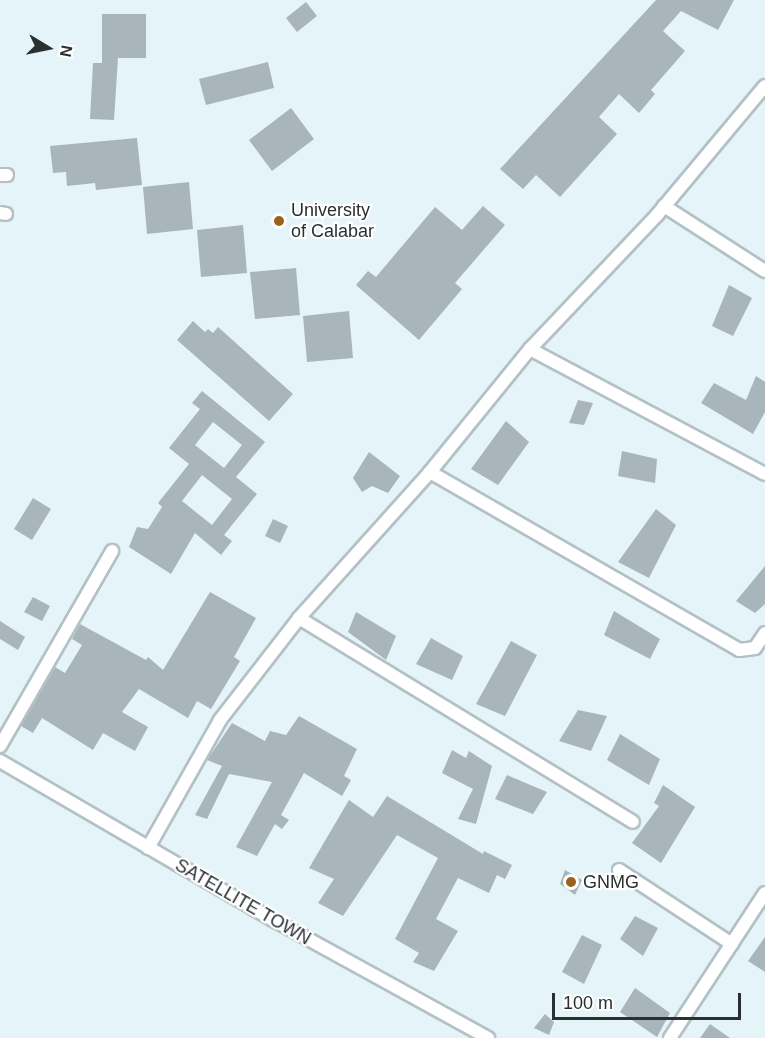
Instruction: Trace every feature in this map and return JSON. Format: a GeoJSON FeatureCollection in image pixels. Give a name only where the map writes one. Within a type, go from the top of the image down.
{"type":"FeatureCollection","features":[{"type":"Feature","properties":{"kind":"street"},"geometry":{"type":"LineString","coordinates":[[148,848],[220,720],[299,618],[430,472],[530,349],[664,207],[765,86]]}},
{"type":"Feature","properties":{"kind":"street"},"geometry":{"type":"LineString","coordinates":[[664,207],[765,271]]}},
{"type":"Feature","properties":{"kind":"street"},"geometry":{"type":"LineString","coordinates":[[530,349],[765,474]]}},
{"type":"Feature","properties":{"kind":"street"},"geometry":{"type":"LineString","coordinates":[[430,472],[739,650],[755,648],[765,633]]}},
{"type":"Feature","properties":{"kind":"street"},"geometry":{"type":"LineString","coordinates":[[0,746],[112,551]]}},
{"type":"Feature","properties":{"kind":"street"},"geometry":{"type":"LineString","coordinates":[[299,618],[633,822]]}},
{"type":"Feature","properties":{"kind":"street","name":"SATELLITE TOWN"},"geometry":{"type":"LineString","coordinates":[[0,761],[148,848],[488,1038]]}},
{"type":"Feature","properties":{"kind":"street"},"geometry":{"type":"LineString","coordinates":[[619,870],[732,944]]}},
{"type":"Feature","properties":{"kind":"street"},"geometry":{"type":"LineString","coordinates":[[670,1038],[765,893]]}},
{"type":"Feature","properties":{"kind":"building"},"geometry":{"type":"Polygon","coordinates":[[[656,0],[734,0],[718,30],[681,11],[663,31],[685,51],[651,90],[655,94],[639,113],[619,94],[599,117],[617,134],[560,197],[536,175],[523,189],[500,169],[656,0]]]}},
{"type":"Feature","properties":{"kind":"building"},"geometry":{"type":"Polygon","coordinates":[[[306,2],[317,16],[297,32],[286,18],[306,2]]]}},
{"type":"Feature","properties":{"kind":"building"},"geometry":{"type":"Polygon","coordinates":[[[102,14],[146,14],[146,58],[118,58],[114,120],[90,119],[93,63],[102,63],[102,14]]]}},
{"type":"Feature","properties":{"kind":"building"},"geometry":{"type":"Polygon","coordinates":[[[268,62],[274,88],[206,105],[199,79],[268,62]]]}},
{"type":"Feature","properties":{"kind":"building"},"geometry":{"type":"Polygon","coordinates":[[[291,108],[314,139],[272,171],[249,140],[291,108]]]}},
{"type":"Feature","properties":{"kind":"building"},"geometry":{"type":"Polygon","coordinates":[[[137,138],[142,185],[96,190],[95,183],[67,186],[66,172],[53,173],[50,146],[137,138]]]}},
{"type":"Feature","properties":{"kind":"building"},"geometry":{"type":"Polygon","coordinates":[[[189,182],[193,229],[147,234],[143,187],[189,182]]]}},
{"type":"Feature","properties":{"kind":"building"},"geometry":{"type":"Polygon","coordinates":[[[483,206],[505,225],[455,283],[462,289],[419,340],[356,285],[368,271],[376,277],[435,207],[462,230],[483,206]]]}},
{"type":"Feature","properties":{"kind":"building"},"geometry":{"type":"Polygon","coordinates":[[[243,225],[247,273],[201,277],[197,230],[243,225]]]}},
{"type":"Feature","properties":{"kind":"building"},"geometry":{"type":"Polygon","coordinates":[[[296,268],[300,315],[255,319],[250,272],[296,268]]]}},
{"type":"Feature","properties":{"kind":"building"},"geometry":{"type":"Polygon","coordinates":[[[729,285],[752,298],[733,336],[712,326],[729,285]]]}},
{"type":"Feature","properties":{"kind":"building"},"geometry":{"type":"Polygon","coordinates":[[[349,311],[353,358],[307,362],[303,316],[349,311]]]}},
{"type":"Feature","properties":{"kind":"building"},"geometry":{"type":"Polygon","coordinates":[[[193,321],[205,332],[208,329],[213,333],[218,327],[293,394],[269,421],[177,340],[193,321]]]}},
{"type":"Feature","properties":{"kind":"building"},"geometry":{"type":"Polygon","coordinates":[[[756,376],[765,382],[765,412],[753,434],[701,403],[714,383],[746,400],[756,376]]]}},
{"type":"Feature","properties":{"kind":"building"},"geometry":{"type":"Polygon","coordinates":[[[202,391],[265,442],[236,477],[257,494],[224,535],[232,541],[221,555],[195,533],[171,574],[129,547],[137,527],[148,529],[162,507],[158,503],[189,464],[169,448],[200,409],[192,403],[202,391]],[[213,422],[195,445],[224,468],[242,445],[213,422]],[[202,475],[182,501],[212,525],[232,499],[202,475]]]}},
{"type":"Feature","properties":{"kind":"building"},"geometry":{"type":"Polygon","coordinates":[[[578,400],[593,403],[584,425],[569,423],[578,400]]]}},
{"type":"Feature","properties":{"kind":"building"},"geometry":{"type":"Polygon","coordinates":[[[506,421],[529,442],[498,485],[471,469],[506,421]]]}},
{"type":"Feature","properties":{"kind":"building"},"geometry":{"type":"Polygon","coordinates":[[[622,451],[657,459],[655,483],[618,476],[622,451]]]}},
{"type":"Feature","properties":{"kind":"building"},"geometry":{"type":"Polygon","coordinates":[[[369,452],[400,476],[388,493],[372,486],[362,492],[353,478],[369,452]]]}},
{"type":"Feature","properties":{"kind":"building"},"geometry":{"type":"Polygon","coordinates":[[[33,498],[51,509],[32,540],[14,529],[33,498]]]}},
{"type":"Feature","properties":{"kind":"building"},"geometry":{"type":"Polygon","coordinates":[[[656,509],[676,525],[649,578],[618,562],[656,509]]]}},
{"type":"Feature","properties":{"kind":"building"},"geometry":{"type":"Polygon","coordinates":[[[273,519],[288,526],[280,543],[265,536],[273,519]]]}},
{"type":"Feature","properties":{"kind":"building"},"geometry":{"type":"Polygon","coordinates":[[[765,566],[765,604],[755,613],[736,601],[765,566]]]}},
{"type":"Feature","properties":{"kind":"building"},"geometry":{"type":"Polygon","coordinates":[[[210,592],[256,618],[234,657],[240,661],[211,709],[197,701],[188,718],[139,689],[122,712],[148,727],[135,751],[103,733],[93,750],[42,718],[33,733],[21,726],[55,667],[65,673],[82,645],[72,639],[80,624],[146,660],[148,657],[163,670],[210,592]]]}},
{"type":"Feature","properties":{"kind":"building"},"geometry":{"type":"Polygon","coordinates":[[[33,597],[50,606],[42,621],[24,612],[33,597]]]}},
{"type":"Feature","properties":{"kind":"building"},"geometry":{"type":"Polygon","coordinates":[[[614,611],[660,639],[650,659],[604,635],[614,611]]]}},
{"type":"Feature","properties":{"kind":"building"},"geometry":{"type":"Polygon","coordinates":[[[356,612],[396,636],[386,660],[348,632],[356,612]]]}},
{"type":"Feature","properties":{"kind":"building"},"geometry":{"type":"Polygon","coordinates":[[[0,621],[25,637],[18,650],[0,639],[0,621]]]}},
{"type":"Feature","properties":{"kind":"building"},"geometry":{"type":"Polygon","coordinates":[[[431,638],[463,656],[452,680],[416,664],[431,638]]]}},
{"type":"Feature","properties":{"kind":"building"},"geometry":{"type":"Polygon","coordinates":[[[511,641],[537,655],[505,716],[476,704],[511,641]]]}},
{"type":"Feature","properties":{"kind":"building"},"geometry":{"type":"Polygon","coordinates":[[[578,710],[607,716],[591,751],[559,741],[578,710]]]}},
{"type":"Feature","properties":{"kind":"building"},"geometry":{"type":"Polygon","coordinates":[[[299,716],[357,749],[344,776],[351,780],[342,796],[304,773],[281,815],[289,820],[282,829],[275,824],[257,856],[236,847],[272,782],[229,774],[207,819],[195,815],[222,766],[207,760],[232,723],[265,741],[270,731],[286,735],[299,716]]]}},
{"type":"Feature","properties":{"kind":"building"},"geometry":{"type":"Polygon","coordinates":[[[620,734],[660,759],[649,785],[607,760],[620,734]]]}},
{"type":"Feature","properties":{"kind":"building"},"geometry":{"type":"Polygon","coordinates":[[[452,750],[466,758],[469,751],[492,766],[476,824],[458,819],[473,789],[442,773],[452,750]]]}},
{"type":"Feature","properties":{"kind":"building"},"geometry":{"type":"Polygon","coordinates":[[[507,775],[547,792],[533,814],[495,799],[507,775]]]}},
{"type":"Feature","properties":{"kind":"building"},"geometry":{"type":"Polygon","coordinates":[[[663,785],[695,807],[661,863],[632,843],[659,806],[654,803],[663,785]]]}},
{"type":"Feature","properties":{"kind":"building"},"geometry":{"type":"Polygon","coordinates":[[[387,796],[483,854],[484,851],[512,865],[505,879],[497,875],[489,893],[458,878],[436,919],[458,931],[434,971],[413,962],[419,953],[395,939],[438,858],[397,835],[343,916],[318,903],[334,879],[309,868],[349,800],[373,817],[387,796]]]}},
{"type":"Feature","properties":{"kind":"building","name":"GNMG"},"geometry":{"type":"Polygon","coordinates":[[[565,870],[582,880],[575,895],[560,884],[565,870]]]}},
{"type":"Feature","properties":{"kind":"building"},"geometry":{"type":"Polygon","coordinates":[[[635,916],[658,928],[643,956],[620,939],[635,916]]]}},
{"type":"Feature","properties":{"kind":"building"},"geometry":{"type":"Polygon","coordinates":[[[582,935],[602,945],[584,984],[562,972],[582,935]]]}},
{"type":"Feature","properties":{"kind":"building"},"geometry":{"type":"Polygon","coordinates":[[[765,937],[765,972],[748,961],[765,937]]]}},
{"type":"Feature","properties":{"kind":"building"},"geometry":{"type":"Polygon","coordinates":[[[635,988],[670,1013],[657,1037],[620,1012],[635,988]]]}},
{"type":"Feature","properties":{"kind":"building"},"geometry":{"type":"Polygon","coordinates":[[[545,1014],[554,1022],[549,1035],[534,1028],[545,1014]]]}},
{"type":"Feature","properties":{"kind":"building"},"geometry":{"type":"Polygon","coordinates":[[[710,1024],[730,1038],[700,1038],[710,1024]]]}},
{"type":"Feature","properties":{"kind":"place","name":"University of Calabar"},"geometry":{"type":"Point","coordinates":[279,221]}},
{"type":"Feature","properties":{"kind":"place","name":"GNMG"},"geometry":{"type":"Point","coordinates":[571,882]}}]}
